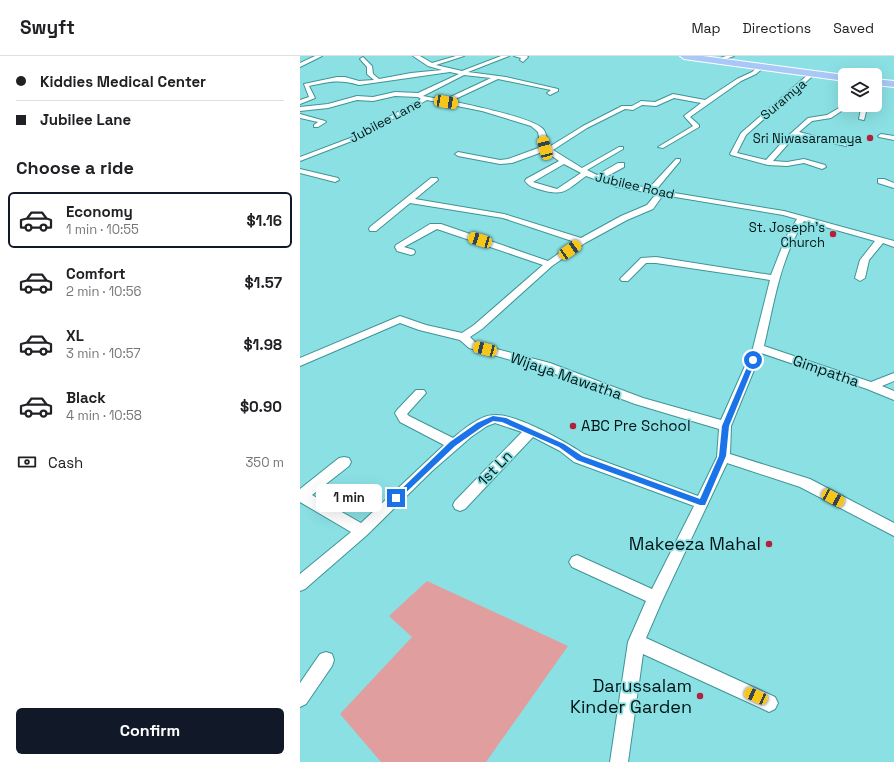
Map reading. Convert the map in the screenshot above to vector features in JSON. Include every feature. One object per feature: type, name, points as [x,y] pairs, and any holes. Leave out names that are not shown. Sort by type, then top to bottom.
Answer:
[{"type":"highway","points":[[684,56],[838,77]]},
{"type":"highway","points":[[882,83],[894,84]]},
{"type":"street","points":[[300,66],[319,56]]},
{"type":"street","points":[[416,56],[430,65],[448,71],[498,77],[556,90],[550,93]]},
{"type":"street","points":[[430,65],[461,56]]},
{"type":"street","points":[[423,97],[427,90],[459,76],[475,67],[506,56]]},
{"type":"street","points":[[517,56],[525,57],[523,60]]},
{"type":"street","points":[[718,60],[731,56]]},
{"type":"street","points":[[363,59],[370,67],[370,74],[378,81]]},
{"type":"street","points":[[661,147],[697,126],[687,116],[739,80],[754,73],[761,66]]},
{"type":"street","points":[[300,102],[312,98],[306,86],[308,84],[344,79],[358,83],[448,71]]},
{"type":"street","name":"Suramya","points":[[768,162],[735,155],[733,152],[743,134],[776,104],[813,74]]},
{"type":"street","points":[[446,102],[498,77]]},
{"type":"street","points":[[300,109],[311,109],[335,105],[357,98],[373,99],[395,94],[423,97],[482,109],[534,125],[541,131],[547,149]]},
{"type":"street","points":[[458,154],[500,162],[509,161],[547,149],[584,127],[624,107],[633,108],[641,103],[656,104],[673,96],[706,102]]},
{"type":"street","name":"Jubilee Lane","points":[[300,159],[355,138],[423,97]]},
{"type":"street","points":[[768,162],[810,119],[829,117],[838,111]]},
{"type":"street","points":[[862,119],[863,112]]},
{"type":"street","points":[[300,116],[322,122],[316,126]]},
{"type":"street","points":[[795,133],[844,145]]},
{"type":"street","points":[[881,136],[894,138]]},
{"type":"street","points":[[564,161],[529,181],[531,184],[554,191],[559,191],[584,172],[621,148]]},
{"type":"street","name":"Jubilee Road","points":[[547,149],[564,161],[584,172],[620,185],[784,213],[894,244]]},
{"type":"street","points":[[651,191],[678,160]]},
{"type":"street","points":[[768,162],[787,164],[801,161],[822,166]]},
{"type":"street","points":[[598,178],[621,164]]},
{"type":"street","points":[[300,171],[335,180]]},
{"type":"street","points":[[373,229],[434,180]]},
{"type":"street","points":[[881,181],[894,186]]},
{"type":"street","points":[[464,337],[478,327],[549,264],[582,241],[624,218],[650,207],[662,192]]},
{"type":"street","points":[[408,200],[504,216],[582,241]]},
{"type":"street","points":[[619,762],[636,642],[655,598],[702,503],[723,456],[725,426],[758,348],[775,278],[783,253],[802,218]]},
{"type":"street","points":[[411,252],[400,249],[399,247],[433,226],[438,226],[549,264]]},
{"type":"street","points":[[860,278],[865,260],[880,241]]},
{"type":"street","points":[[625,279],[644,260],[656,260],[775,278]]},
{"type":"street","name":"Wijaya Mawatha","points":[[300,362],[400,319],[423,328],[464,337],[474,346],[546,366],[639,401],[725,426]]},
{"type":"street","name":"Gimpatha","points":[[758,348],[871,386],[894,396]]},
{"type":"street","points":[[871,386],[894,377]]},
{"type":"street","points":[[420,393],[401,413],[404,419],[453,444]]},
{"type":"street","points":[[300,584],[362,531],[453,444],[480,425],[493,418],[504,420],[562,446],[579,458],[702,503]]},
{"type":"street","name":"1st Ln","points":[[460,504],[530,432]]},
{"type":"street","points":[[723,456],[805,483],[894,530]]},
{"type":"street","points":[[344,462],[301,496],[362,531]]},
{"type":"street","points":[[577,562],[655,598]]},
{"type":"street","points":[[636,642],[769,702]]},
{"type":"street","points":[[300,698],[326,660]]},
{"type":"shaded area","points":[[427,581],[568,646],[486,762],[381,762],[340,714],[412,637],[389,616]]},
{"type":"place","name":"Sri Niwasaramaya","points":[[870,138]]},
{"type":"place","name":"St. Joseph's Church","points":[[833,234]]},
{"type":"place","name":"ABC Pre School","points":[[573,426]]},
{"type":"place","name":"Makeeza Mahal","points":[[769,544]]},
{"type":"place","name":"Darussalam Kinder Garden","points":[[700,696]]},
{"type":"route","points":[[396,498],[453,444],[480,425],[493,418],[504,420],[562,446],[579,458],[702,503],[723,456],[725,426],[753,360]]}]
